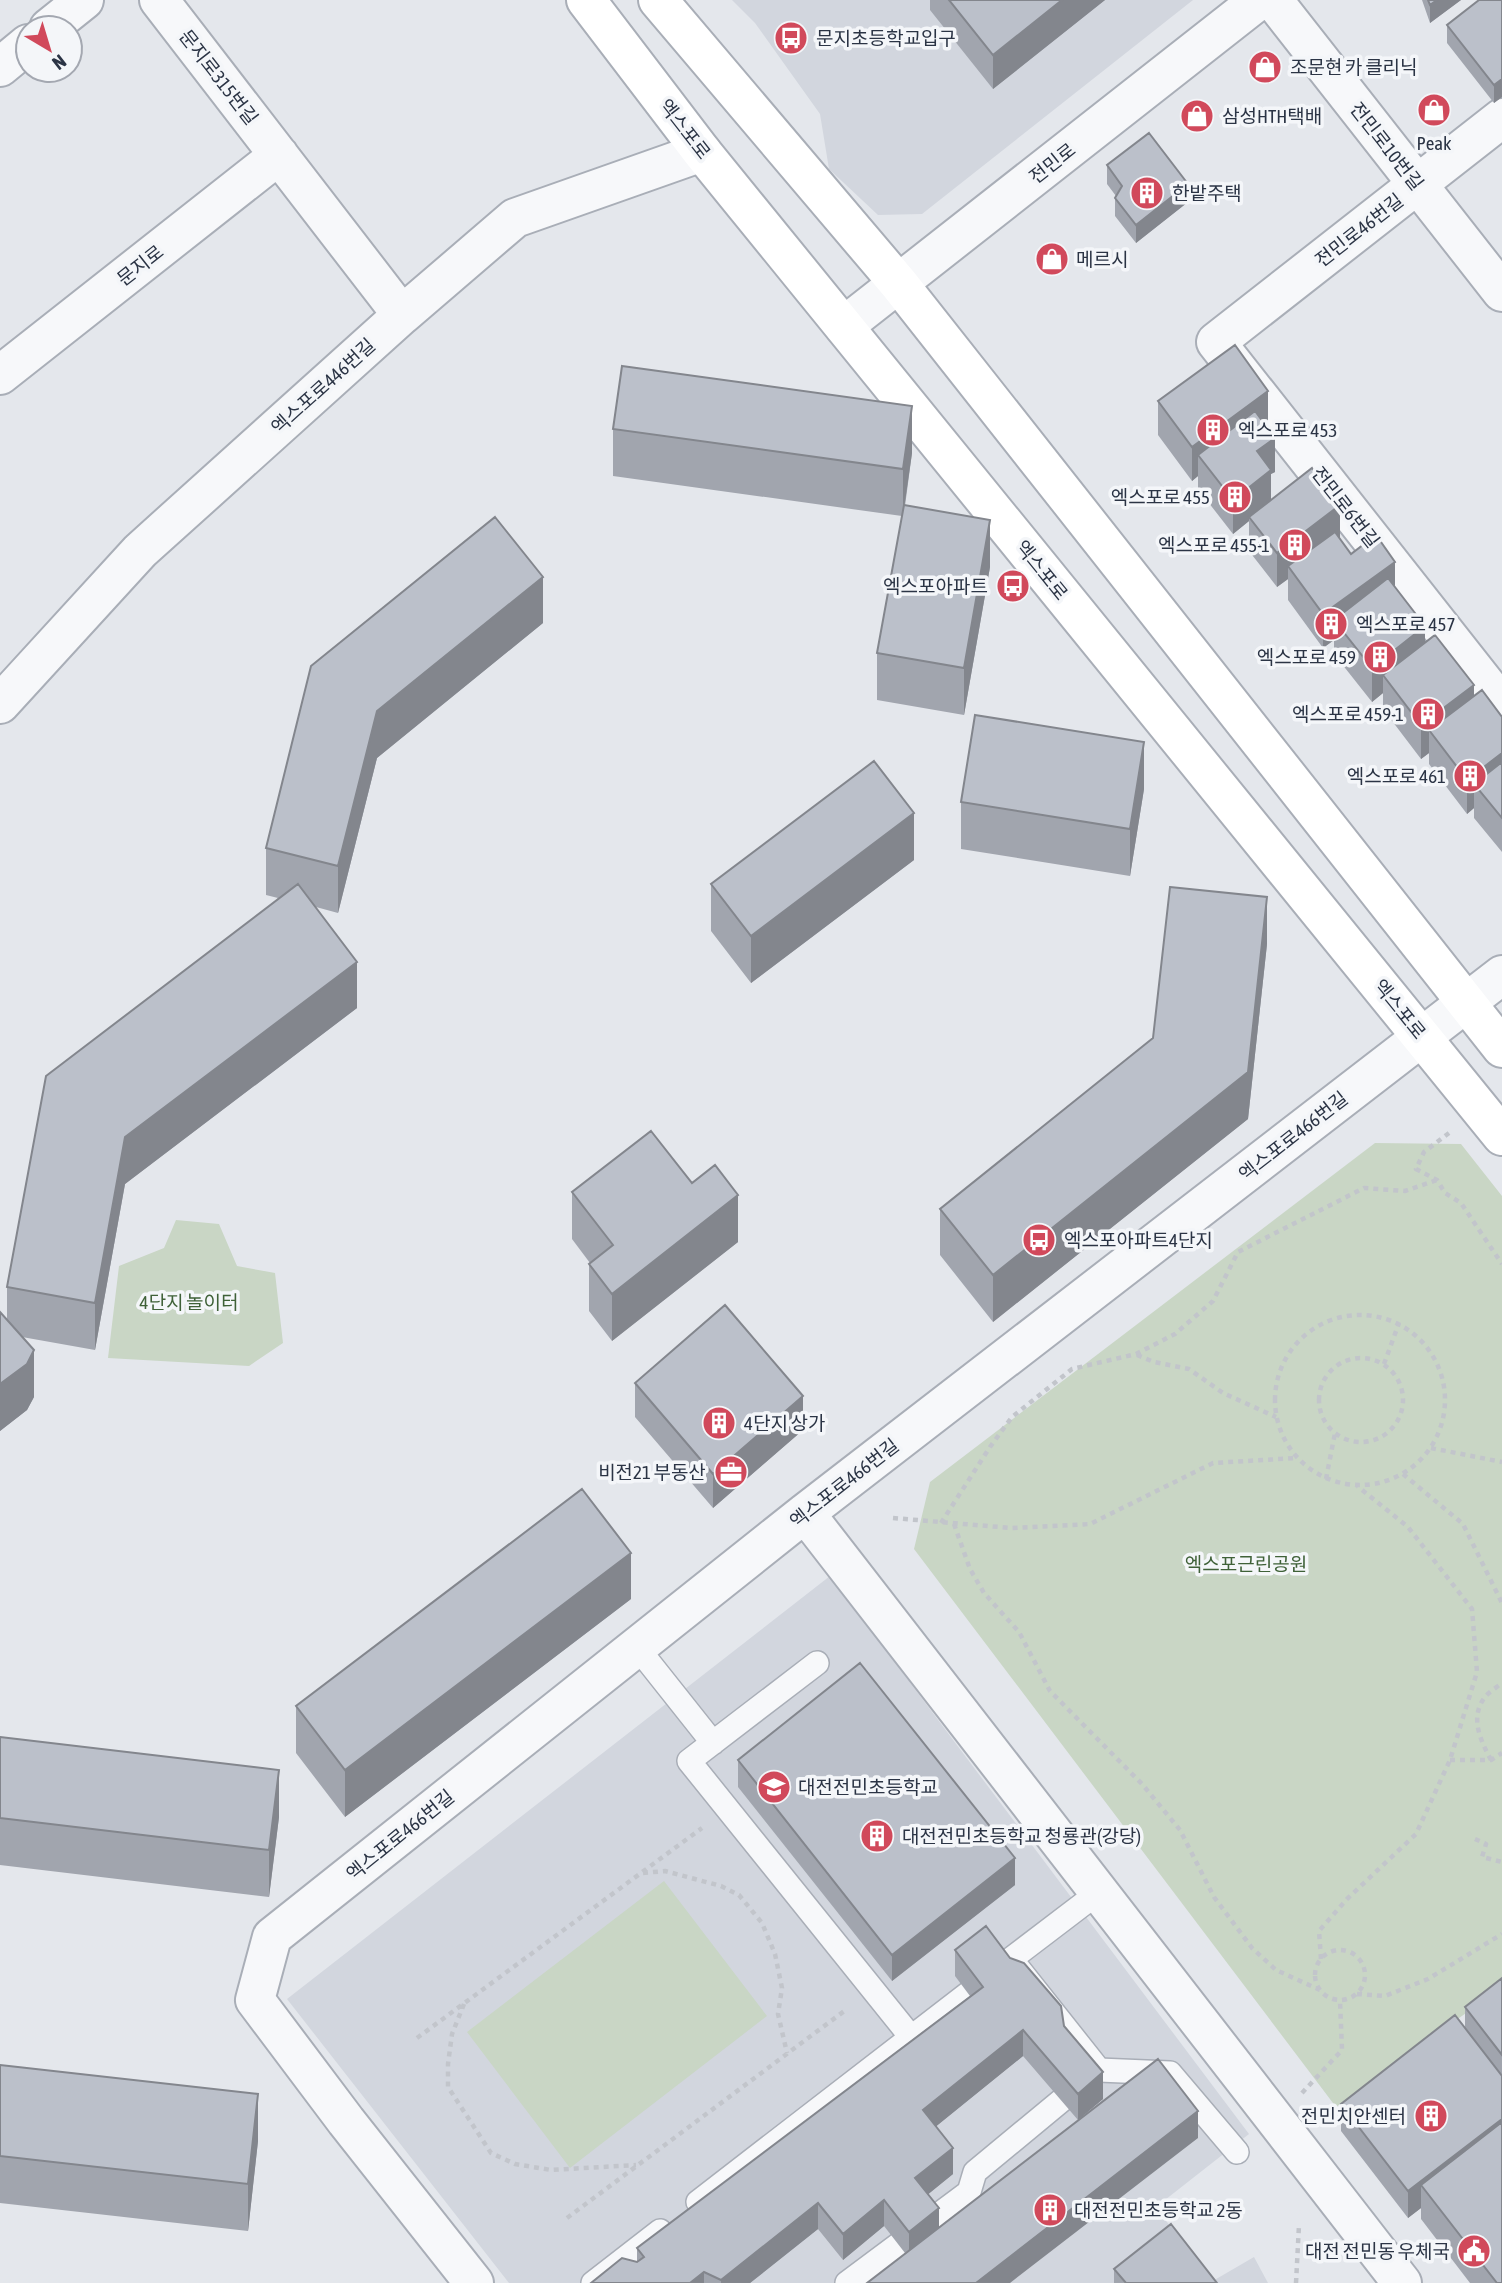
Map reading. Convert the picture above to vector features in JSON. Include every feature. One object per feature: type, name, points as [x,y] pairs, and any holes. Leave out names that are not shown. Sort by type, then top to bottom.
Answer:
[{"type":"main road","name":"엑스포로","points":[[586,0],[702,152],[1491,1122]]},
{"type":"main road","points":[[658,0],[899,284],[1502,1048]]},
{"type":"street","points":[[66,14],[84,0]]},
{"type":"street","name":"문지로315번길","points":[[159,0],[402,315]]},
{"type":"street","name":"전민로","points":[[844,326],[1259,0]]},
{"type":"street","name":"전민로10번길","points":[[1273,0],[1502,292]]},
{"type":"street","points":[[0,67],[14,56]]},
{"type":"street","name":"전민로46번길","points":[[1216,342],[1502,118]]},
{"type":"street","name":"엑스포로446번길","points":[[0,704],[140,551],[402,315],[515,218],[702,152]]},
{"type":"street","name":"문지로","points":[[0,375],[279,155]]},
{"type":"street","name":"전민로6번길","points":[[1216,342],[1502,705]]},
{"type":"street","name":"엑스포로466번길","points":[[474,2283],[361,2141],[255,2000],[272,1937],[805,1513],[1502,975]]},
{"type":"street","points":[[805,1513],[1402,2283]]},
{"type":"lane","points":[[636,1646],[713,1743]]},
{"type":"lane","points":[[817,1663],[689,1761],[911,2037]]},
{"type":"lane","points":[[593,2283],[1100,1892]]},
{"type":"lane","points":[[1012,1959],[1099,2070]]},
{"type":"lane","points":[[847,2283],[969,2192],[975,2172],[1099,2070],[1170,2073],[1237,2152]]},
{"type":"path","points":[[1491,1122],[1424,1152],[1416,1169],[1437,1181],[1445,1193],[1461,1203],[1502,1264]]},
{"type":"path","points":[[941,1523],[1012,1417],[1072,1369],[1136,1354],[1175,1334],[1213,1301],[1238,1252],[1364,1188],[1405,1191],[1437,1181]]},
{"type":"path","points":[[1346,1315],[1373,1315],[1399,1323],[1422,1340],[1438,1364],[1446,1392],[1443,1421],[1432,1448],[1403,1474],[1380,1483],[1356,1485],[1326,1479],[1310,1470],[1297,1458],[1284,1439],[1276,1417],[1275,1390],[1283,1364],[1298,1341],[1320,1325],[1346,1315]]},
{"type":"path","points":[[1384,1364],[1399,1323]]},
{"type":"path","points":[[1136,1354],[1154,1362],[1188,1370],[1223,1393],[1276,1417]]},
{"type":"path","points":[[1372,1359],[1384,1364],[1400,1383],[1403,1395],[1403,1408],[1398,1420],[1389,1431],[1377,1439],[1363,1442],[1348,1440],[1335,1433],[1325,1422],[1320,1409],[1324,1380],[1333,1369],[1345,1361],[1372,1359]]},
{"type":"path","points":[[1326,1479],[1335,1433]]},
{"type":"path","points":[[1432,1448],[1502,1462]]},
{"type":"path","points":[[893,1518],[1011,1528],[1090,1524],[1213,1463],[1297,1458]]},
{"type":"path","points":[[1403,1474],[1463,1524],[1502,1603]]},
{"type":"path","points":[[1321,1959],[1318,1931],[1347,1899],[1416,1835],[1450,1760],[1476,1672],[1472,1609],[1408,1527],[1356,1485]]},
{"type":"path","points":[[954,1524],[970,1569],[984,1593],[1019,1632],[1049,1692],[1142,1784],[1180,1830],[1214,1897],[1252,1948],[1276,1970],[1320,1990]]},
{"type":"path","points":[[1491,1760],[1478,1736],[1476,1721],[1484,1698],[1502,1683]]},
{"type":"path","points":[[1450,1760],[1491,1760],[1502,1753]]},
{"type":"path","points":[[417,2038],[703,1828]]},
{"type":"path","points":[[1475,1839],[1486,1843],[1482,1857],[1502,1863]]},
{"type":"path","points":[[641,1873],[664,1871],[721,1886],[739,1895],[762,1923],[775,1954],[782,1988],[778,2014],[787,2053]]},
{"type":"path","points":[[1357,1994],[1385,1996],[1417,1984],[1502,1934]]},
{"type":"path","points":[[1341,1950],[1355,1954],[1365,1973],[1362,1989],[1352,1998],[1340,2001],[1325,1996],[1315,1974],[1321,1959],[1326,1954],[1341,1950]]},
{"type":"path","points":[[567,2218],[873,1990]]},
{"type":"path","points":[[1301,2094],[1342,2050],[1340,2001]]},
{"type":"path","points":[[465,2003],[452,2034],[448,2087],[491,2153],[515,2164],[551,2170],[638,2165]]},
{"type":"path","points":[[1296,2283],[1299,2225]]},
{"type":"shaded area","points":[[732,0],[1193,0],[922,214],[878,215],[829,169],[820,114],[755,23]]},
{"type":"shaded area","name":"대전전민초등학교","points":[[830,1576],[1249,2134],[1156,2207],[1211,2282],[1254,2257],[1268,2283],[509,2283],[287,1999]]},
{"type":"green space","name":"엑스포근린공원","points":[[1375,1143],[1461,1144],[1502,1196],[1502,1987],[1336,2107],[914,1549],[930,1482]]},
{"type":"green space","name":"4단지 놀이터","points":[[176,1220],[219,1224],[237,1266],[275,1273],[283,1343],[249,1366],[108,1358],[119,1266],[164,1248]]},
{"type":"green space","points":[[664,1881],[767,2016],[570,2168],[467,2032]]},
{"type":"building","points":[[949,0],[1062,0],[993,55]]},
{"type":"building","points":[[1479,0],[1502,0],[1502,79],[1494,85],[1447,25]]},
{"type":"building","name":"한밭주택","points":[[1149,133],[1188,184],[1136,225],[1115,198],[1122,186],[1107,165]]},
{"type":"building","points":[[1235,345],[1268,391],[1192,447],[1158,401]]},
{"type":"building","points":[[622,366],[912,406],[903,469],[613,429]]},
{"type":"building","points":[[1255,411],[1275,438],[1257,451],[1271,470],[1233,500],[1198,455]]},
{"type":"building","points":[[1312,468],[1340,505],[1277,553],[1249,517]]},
{"type":"building","points":[[904,505],[990,520],[964,668],[877,653]]},
{"type":"building","points":[[495,517],[543,577],[377,711],[338,866],[266,848],[311,666]]},
{"type":"building","points":[[1335,532],[1351,554],[1376,535],[1395,562],[1323,614],[1288,566]]},
{"type":"building","points":[[1388,578],[1425,626],[1372,668],[1334,620]]},
{"type":"building","points":[[1435,635],[1474,685],[1421,725],[1383,675]]},
{"type":"building","points":[[1482,690],[1502,717],[1502,753],[1467,780],[1429,730]]},
{"type":"building","points":[[975,715],[1144,742],[1130,829],[961,802]]},
{"type":"building","points":[[874,761],[914,813],[751,936],[711,884]]},
{"type":"building","points":[[1502,762],[1502,818],[1474,784]]},
{"type":"building","points":[[298,884],[357,962],[125,1137],[95,1303],[7,1287],[46,1076]]},
{"type":"building","points":[[1170,887],[1267,897],[1248,1072],[993,1275],[940,1209],[1153,1038]]},
{"type":"building","points":[[651,1131],[692,1183],[715,1165],[738,1195],[612,1294],[589,1264],[613,1245],[572,1192]]},
{"type":"building","name":"4단지 상가","points":[[725,1305],[803,1396],[713,1474],[635,1383]]},
{"type":"building","points":[[0,1312],[34,1350],[27,1364],[0,1384]]},
{"type":"building","points":[[582,1489],[631,1553],[345,1770],[296,1706]]},
{"type":"building","name":"대전전민초등학교 청룡관(강당)","points":[[860,1663],[1015,1858],[892,1955],[738,1760]]},
{"type":"building","points":[[0,1737],[279,1770],[269,1850],[0,1818]]},
{"type":"building","points":[[986,1926],[1010,1958],[1024,1963],[1061,2006],[1064,2026],[1103,2072],[1078,2094],[1023,2030],[923,2110],[953,2148],[915,2178],[939,2208],[909,2232],[884,2200],[843,2234],[818,2203],[721,2280],[704,2272],[690,2283],[591,2283],[622,2258],[637,2262],[644,2257],[637,2248],[983,1987],[955,1950]]},
{"type":"building","points":[[1502,1978],[1502,2055],[1465,2007]]},
{"type":"building","name":"전민치안센터","points":[[1455,2015],[1502,2076],[1502,2119],[1408,2191],[1341,2104]]},
{"type":"building","name":"대전전민초등학교 2동","points":[[1158,2059],[1198,2111],[976,2283],[867,2283]]},
{"type":"building","points":[[0,2065],[258,2094],[248,2184],[0,2156]]},
{"type":"building","name":"대전 전민동 우체국","points":[[1502,2122],[1502,2283],[1497,2283],[1421,2185]]},
{"type":"building","points":[[1171,2224],[1217,2283],[1126,2283],[1114,2269]]},
{"type":"place","name":"문지초등학교입구","points":[[791,38]]},
{"type":"place","name":"조문현 카 클리닉","points":[[1265,67]]},
{"type":"place","name":"Peak","points":[[1434,110]]},
{"type":"place","name":"삼성HTH택배","points":[[1197,116]]},
{"type":"place","name":"한밭주택","points":[[1147,193]]},
{"type":"place","name":"메르시","points":[[1052,259]]},
{"type":"place","name":"엑스포로 453","points":[[1213,430]]},
{"type":"place","name":"엑스포로 455","points":[[1235,497]]},
{"type":"place","name":"엑스포로 455-1","points":[[1295,545]]},
{"type":"place","name":"엑스포아파트","points":[[1013,586]]},
{"type":"place","name":"엑스포로 457","points":[[1331,624]]},
{"type":"place","name":"엑스포로 459","points":[[1380,657]]},
{"type":"place","name":"엑스포로 459-1","points":[[1428,714]]},
{"type":"place","name":"엑스포로 461","points":[[1470,776]]},
{"type":"place","name":"엑스포아파트4단지","points":[[1039,1240]]},
{"type":"place","name":"4단지 상가","points":[[719,1423]]},
{"type":"place","name":"비전21 부동산","points":[[731,1472]]},
{"type":"place","name":"대전전민초등학교","points":[[774,1787]]},
{"type":"place","name":"대전전민초등학교 청룡관(강당)","points":[[877,1836]]},
{"type":"place","name":"전민치안센터","points":[[1431,2116]]},
{"type":"place","name":"대전전민초등학교 2동","points":[[1050,2210]]},
{"type":"place","name":"대전 전민동 우체국","points":[[1474,2251]]}]
